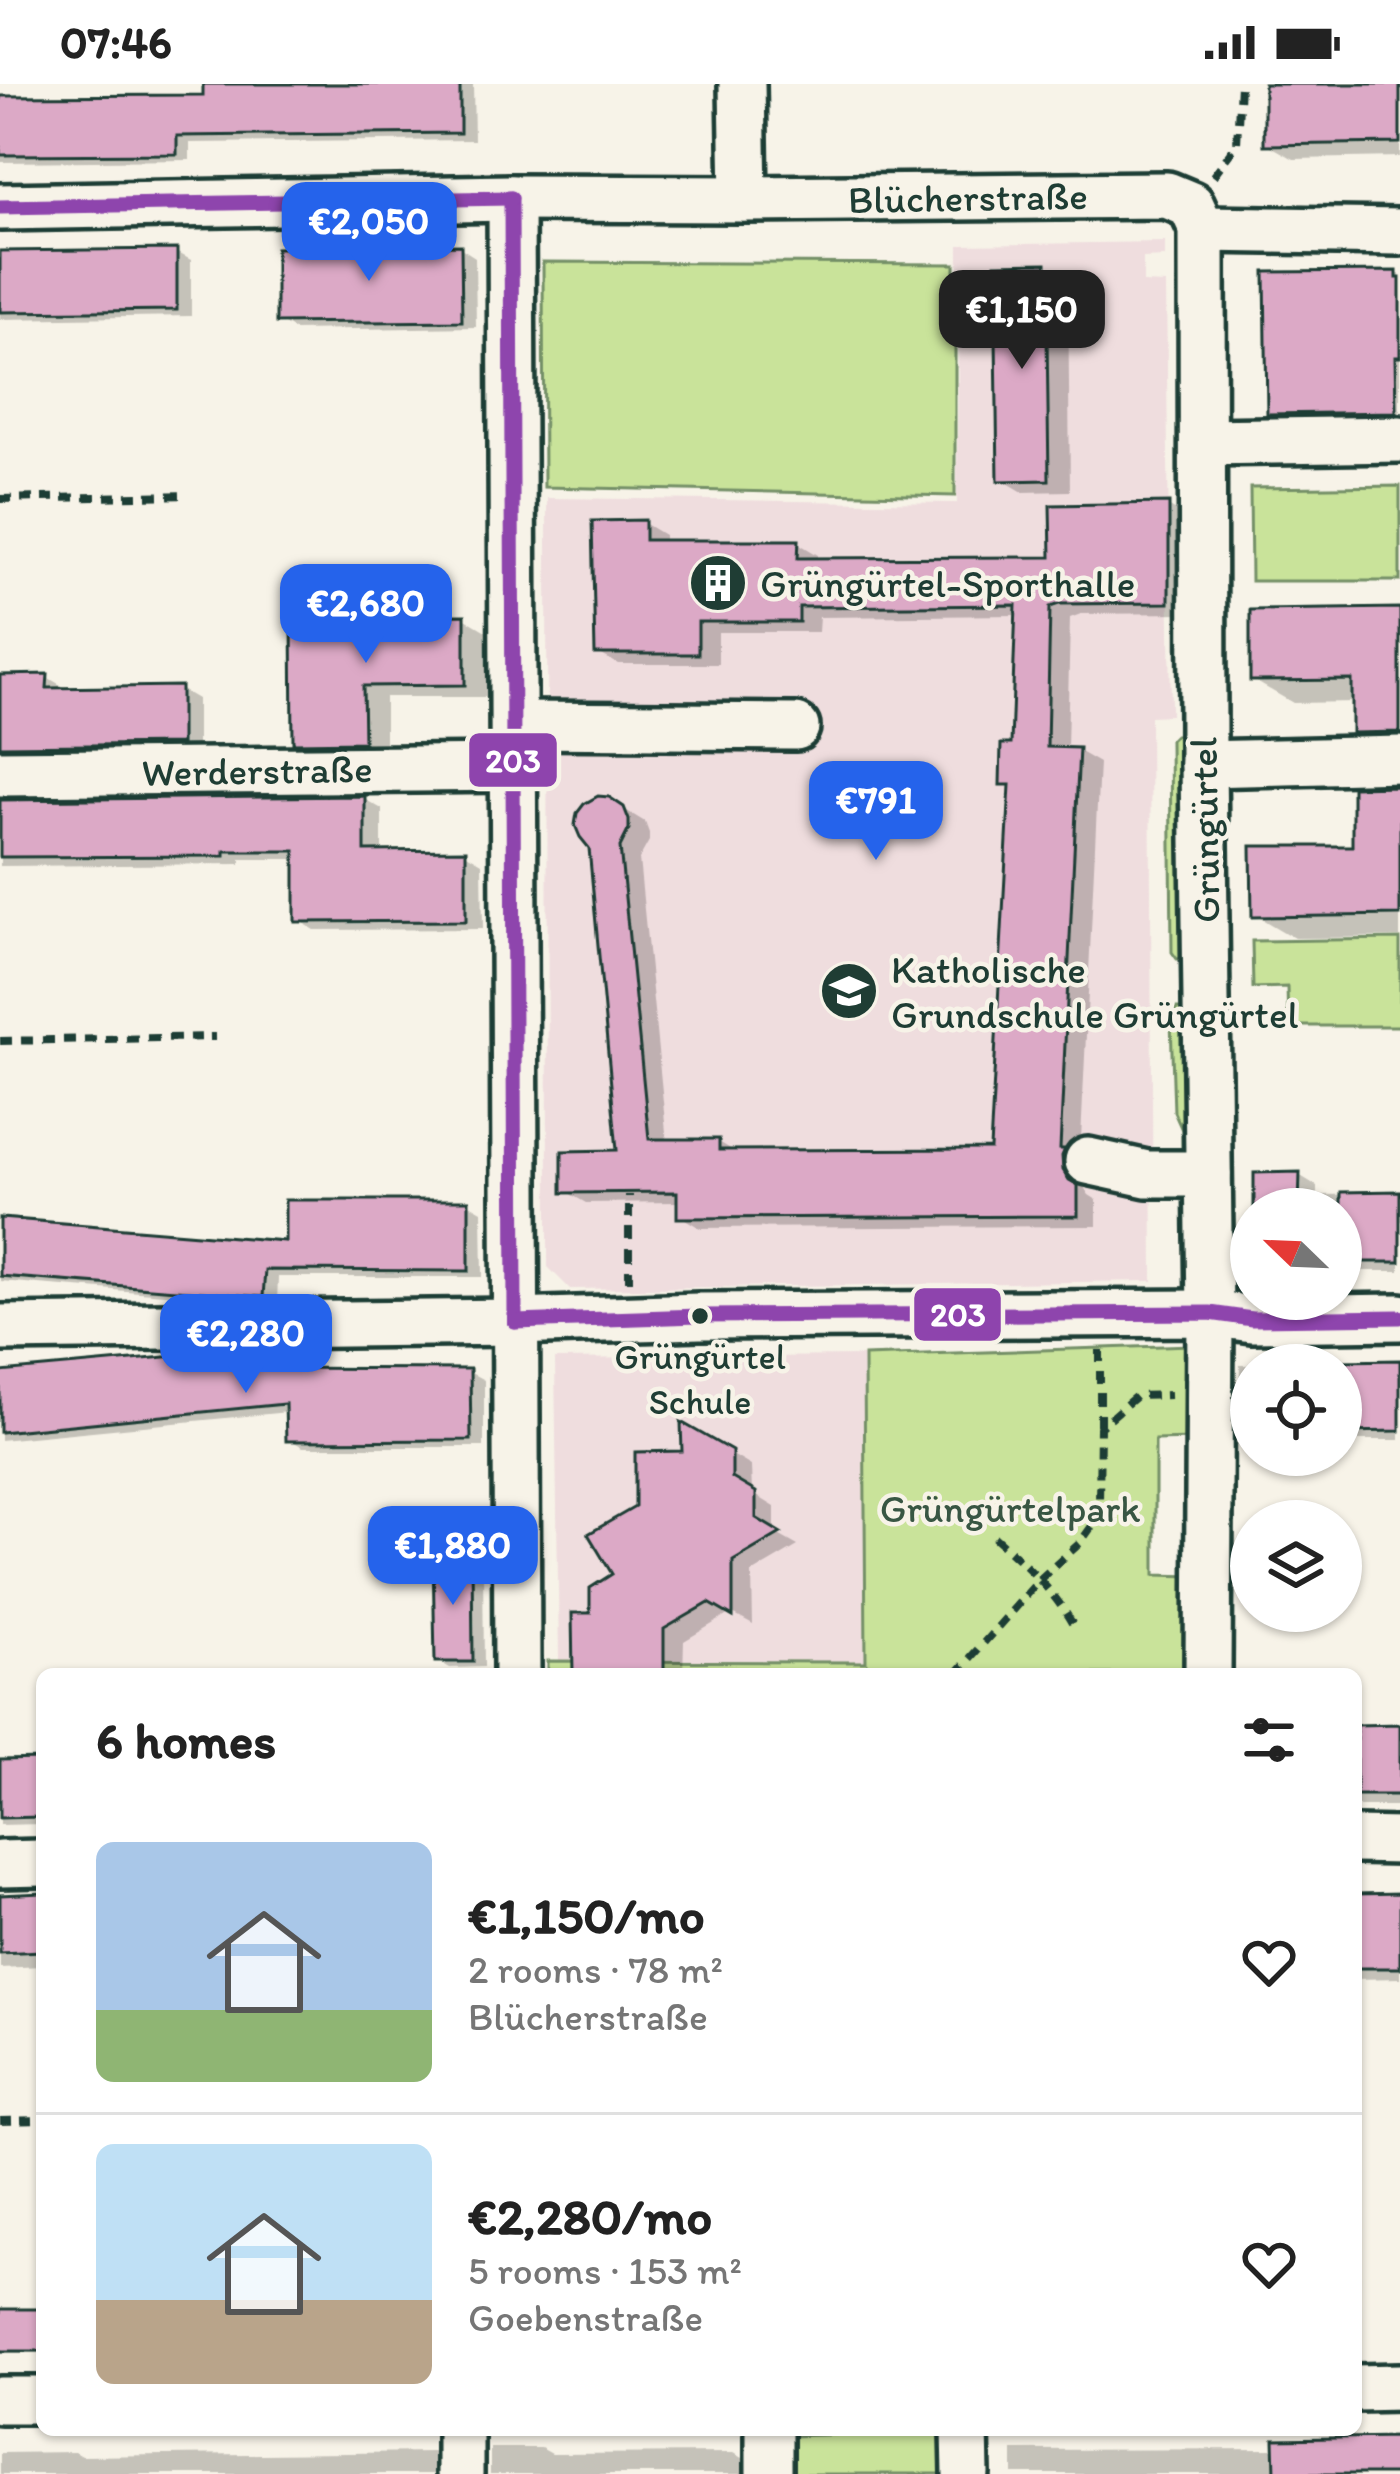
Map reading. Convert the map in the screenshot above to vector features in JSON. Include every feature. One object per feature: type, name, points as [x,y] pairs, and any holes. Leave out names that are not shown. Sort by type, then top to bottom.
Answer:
[{"type":"street","points":[[742,84],[744,199]]},
{"type":"street","name":"Blücherstraße","points":[[0,207],[512,198],[1167,195],[1197,217],[1400,232]]},
{"type":"street","points":[[512,198],[517,1668]]},
{"type":"street","name":"Grüngürtel","points":[[1197,217],[1210,1313],[1208,1668]]},
{"type":"street","points":[[1202,442],[1400,439]]},
{"type":"street","name":"Werderstraße","points":[[0,773],[514,747],[796,727]]},
{"type":"street","points":[[1203,764],[1400,759]]},
{"type":"street","points":[[1088,1161],[1147,1174],[1208,1174]]},
{"type":"street","points":[[0,1328],[1210,1313],[1252,1319],[1400,1316]]},
{"type":"street","points":[[1362,1840],[1400,1841]]},
{"type":"street","points":[[0,1864],[36,1863]]},
{"type":"street","points":[[1362,2388],[1400,2387]]},
{"type":"street","points":[[0,2400],[36,2399]]},
{"type":"street","points":[[460,2436],[460,2474]]},
{"type":"street","points":[[769,2436],[769,2474]]},
{"type":"street","points":[[965,2436],[967,2474]]},
{"type":"path","points":[[1197,217],[1237,144],[1240,84]]},
{"type":"path","points":[[0,499],[187,494]]},
{"type":"path","points":[[0,1041],[215,1037]]},
{"type":"path","points":[[628,1318],[629,1195]]},
{"type":"path","points":[[961,1668],[1092,1526],[1100,1504],[1100,1314]]},
{"type":"path","points":[[1100,1427],[1136,1396],[1180,1394]]},
{"type":"path","points":[[994,1537],[1040,1580],[1073,1625]]},
{"type":"path","points":[[0,2121],[36,2120]]},
{"type":"shaded area","name":"Katholische Grundschule Grüngürtel","points":[[1165,242],[1165,257],[1143,258],[1143,283],[1166,284],[1171,715],[1150,716],[1153,1281],[570,1289],[548,1267],[547,498],[957,503],[959,245]]},
{"type":"shaded area","points":[[864,1356],[866,1662],[559,1661],[555,1359]]},
{"type":"green space","points":[[543,262],[955,264],[955,496],[544,487]]},
{"type":"green space","points":[[1400,486],[1400,581],[1251,581],[1250,488]]},
{"type":"green space","points":[[1186,735],[1189,958],[1177,959],[1172,952],[1170,740]]},
{"type":"green space","points":[[1400,939],[1400,1026],[1288,1026],[1287,987],[1253,988],[1252,941]]},
{"type":"green space","points":[[1177,1008],[1190,1008],[1190,1150],[1182,1150],[1182,1130],[1174,1112],[1171,1021]]},
{"type":"green space","name":"Grüngürtelpark","points":[[1192,1345],[1194,1439],[1155,1440],[1155,1575],[1194,1576],[1193,1668],[548,1668],[548,1661],[866,1662],[864,1356]]},
{"type":"green space","points":[[789,2436],[950,2436],[951,2474],[790,2474]]},
{"type":"building","points":[[203,84],[460,84],[460,133],[177,136],[177,154],[0,155],[0,96],[203,95]]},
{"type":"building","points":[[1264,84],[1400,84],[1400,143],[1264,145]]},
{"type":"building","points":[[461,245],[462,321],[276,323],[276,248]]},
{"type":"building","points":[[177,249],[177,310],[0,312],[0,251]]},
{"type":"building","points":[[1046,263],[1049,480],[998,481],[995,264]]},
{"type":"building","points":[[1397,271],[1400,357],[1395,357],[1396,412],[1267,414],[1265,272]]},
{"type":"building","points":[[1169,503],[1169,603],[1050,607],[1047,747],[1079,748],[1060,1149],[1065,1149],[1063,1170],[1078,1185],[1078,1216],[677,1218],[677,1192],[562,1193],[562,1151],[617,1150],[589,848],[575,825],[584,804],[598,796],[609,797],[624,807],[629,820],[620,847],[649,1139],[719,1139],[719,1150],[990,1149],[1010,785],[1000,785],[1001,744],[1011,744],[1016,605],[799,607],[799,622],[698,622],[698,654],[595,654],[592,521],[645,520],[645,540],[799,540],[798,558],[1051,557],[1050,505]]},
{"type":"building","points":[[1400,608],[1400,732],[1352,733],[1352,680],[1250,681],[1250,610]]},
{"type":"building","points":[[465,615],[465,685],[363,686],[364,742],[293,743],[292,616]]},
{"type":"building","points":[[48,674],[47,688],[181,686],[181,744],[0,746],[0,675]]},
{"type":"building","points":[[1400,786],[1400,915],[1252,917],[1251,846],[1352,846],[1352,787]]},
{"type":"building","points":[[365,796],[365,851],[466,850],[466,921],[295,922],[295,851],[0,857],[0,800]]},
{"type":"building","points":[[1300,1172],[1300,1188],[1254,1188],[1254,1173]]},
{"type":"building","points":[[1400,1191],[1400,1262],[1362,1262],[1362,1192]]},
{"type":"building","points":[[285,1200],[469,1200],[469,1271],[265,1270],[263,1297],[0,1276],[0,1218],[285,1241]]},
{"type":"building","points":[[262,1352],[263,1368],[470,1369],[471,1440],[286,1441],[285,1404],[0,1432],[0,1372]]},
{"type":"building","points":[[1400,1360],[1400,1431],[1362,1432],[1362,1361]]},
{"type":"building","points":[[681,1422],[732,1451],[732,1478],[756,1492],[756,1518],[781,1533],[733,1561],[733,1617],[709,1603],[664,1629],[664,1668],[573,1668],[572,1613],[590,1613],[590,1588],[612,1574],[588,1534],[635,1507],[635,1452],[682,1451]]},
{"type":"building","points":[[433,1555],[472,1555],[473,1662],[435,1662]]},
{"type":"building","points":[[1400,1724],[1400,1795],[1362,1795],[1362,1725]]},
{"type":"building","points":[[36,1759],[36,1817],[0,1818],[0,1760]]},
{"type":"building","points":[[36,1893],[36,1951],[0,1953],[0,1895]]},
{"type":"building","points":[[1400,1893],[1400,1968],[1362,1968],[1362,1894]]},
{"type":"building","points":[[0,2309],[36,2309],[36,2351],[0,2351]]},
{"type":"building","points":[[1400,2437],[1400,2474],[1275,2474],[1274,2439]]},
{"type":"transit line","name":"203","points":[[511,198],[515,1322]]},
{"type":"transit line","name":"203","points":[[0,207],[511,198]]},
{"type":"transit line","name":"203","points":[[515,1322],[699,1316],[1210,1313],[1252,1319],[1400,1317]]},
{"type":"place","name":"Grüngürtel-Sporthalle","points":[[718,583]]},
{"type":"place","name":"Katholische Grundschule Grüngürtel","points":[[849,991]]},
{"type":"place","name":"Grüngürtel Schule","points":[[700,1316]]}]
